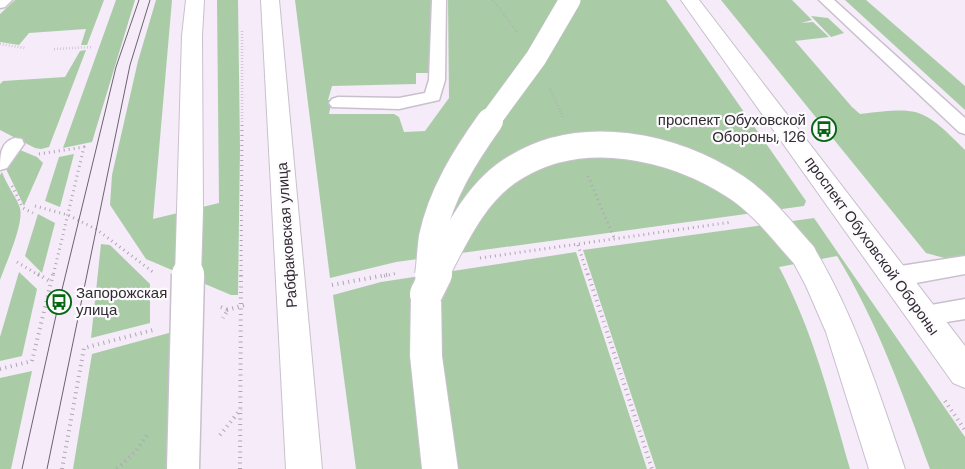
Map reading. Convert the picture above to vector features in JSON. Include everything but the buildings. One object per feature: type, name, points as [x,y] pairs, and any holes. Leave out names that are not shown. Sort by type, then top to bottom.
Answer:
[{"type":"main road","points":[[183,469],[190,210],[192,36],[195,0]]},
{"type":"main road","name":"Рабфаковская улица","points":[[270,0],[304,469]]},
{"type":"main road","points":[[440,469],[416,283],[448,189],[471,149],[540,49],[570,0]]},
{"type":"main road","name":"проспект Обуховской Обороны","points":[[690,0],[965,372]]},
{"type":"main road","points":[[416,283],[463,220],[494,185],[515,167],[544,154],[579,146],[620,146],[651,149],[680,158],[736,186],[767,213],[803,254],[822,284],[835,314],[887,469]]},
{"type":"lane","points":[[0,4],[5,0]]},
{"type":"lane","points":[[338,104],[421,101],[434,96],[437,80],[439,0]]},
{"type":"lane","points":[[826,0],[965,128]]},
{"type":"lane","points":[[4,171],[15,144]]},
{"type":"lane","points":[[894,277],[965,266]]},
{"type":"lane","points":[[922,315],[965,308]]},
{"type":"path","points":[[240,469],[242,27]]},
{"type":"path","points":[[0,44],[25,48]]},
{"type":"path","points":[[54,49],[93,47]]},
{"type":"path","points":[[0,369],[32,361],[84,147],[40,155],[15,144]]},
{"type":"path","points":[[4,171],[23,208],[33,213]]},
{"type":"path","points":[[35,206],[68,215],[96,229],[158,274]]},
{"type":"path","points":[[472,259],[738,222]]},
{"type":"path","points":[[578,245],[652,469]]},
{"type":"path","points":[[16,262],[51,282]]},
{"type":"path","points":[[332,285],[416,283]]},
{"type":"path","points":[[219,306],[228,310]]},
{"type":"path","points":[[62,469],[84,348]]},
{"type":"green space","points":[[15,0],[104,0],[87,45],[81,45],[86,29],[29,33],[19,45],[0,42],[0,14]]},
{"type":"green space","points":[[116,0],[135,0],[92,142],[63,148]]},
{"type":"green space","points":[[156,0],[172,0],[153,219],[219,203],[217,0],[238,0],[240,148],[238,295],[231,295],[146,259],[110,205],[112,175],[138,61]]},
{"type":"green space","points":[[295,0],[432,0],[430,73],[416,73],[416,84],[332,86],[328,100],[332,100],[329,114],[394,114],[399,117],[404,132],[425,131],[449,98],[448,0],[666,0],[806,201],[804,206],[396,262],[330,278]]},
{"type":"green space","points":[[721,0],[792,0],[812,20],[801,23],[813,22],[829,37],[795,41],[860,114],[896,111],[919,113],[939,125],[965,150],[965,256],[948,259],[926,253],[831,136],[835,135],[822,119],[818,120]]},
{"type":"green space","points":[[845,0],[866,0],[965,86],[965,110]]},
{"type":"green space","points":[[811,16],[828,18],[844,33],[831,37]]},
{"type":"green space","points":[[86,50],[49,147],[35,148],[0,130],[0,84],[3,81],[65,77],[80,51]]},
{"type":"green space","points":[[20,150],[37,157],[43,163],[24,206],[6,169]]},
{"type":"green space","points":[[74,154],[60,207],[45,201],[59,157]]},
{"type":"green space","points":[[2,172],[19,204],[21,215],[17,233],[0,280],[0,175]]},
{"type":"green space","points":[[38,214],[55,223],[42,273],[25,256]]},
{"type":"green space","points":[[814,218],[965,437],[965,469],[930,469],[900,387],[877,333],[852,281],[837,256],[779,267],[802,316],[811,341],[828,391],[850,469],[656,469],[583,250]]},
{"type":"green space","points":[[101,244],[110,245],[150,284],[150,323],[91,338]]},
{"type":"green space","points":[[576,252],[647,469],[356,469],[333,295],[381,282]]},
{"type":"green space","points":[[19,272],[37,289],[22,356],[0,361],[0,337]]},
{"type":"green space","points":[[198,325],[198,469],[73,469],[92,354]]},
{"type":"green space","points":[[32,371],[11,469],[0,469],[0,378]]},
{"type":"tram line","points":[[22,469],[59,302],[116,67],[139,0]]},
{"type":"tram line","points":[[47,469],[130,65],[150,0]]},
{"type":"place","name":"проспект Обуховской Обороны, 126","points":[[824,129]]},
{"type":"place","name":"Запорожская улица","points":[[59,302]]}]
